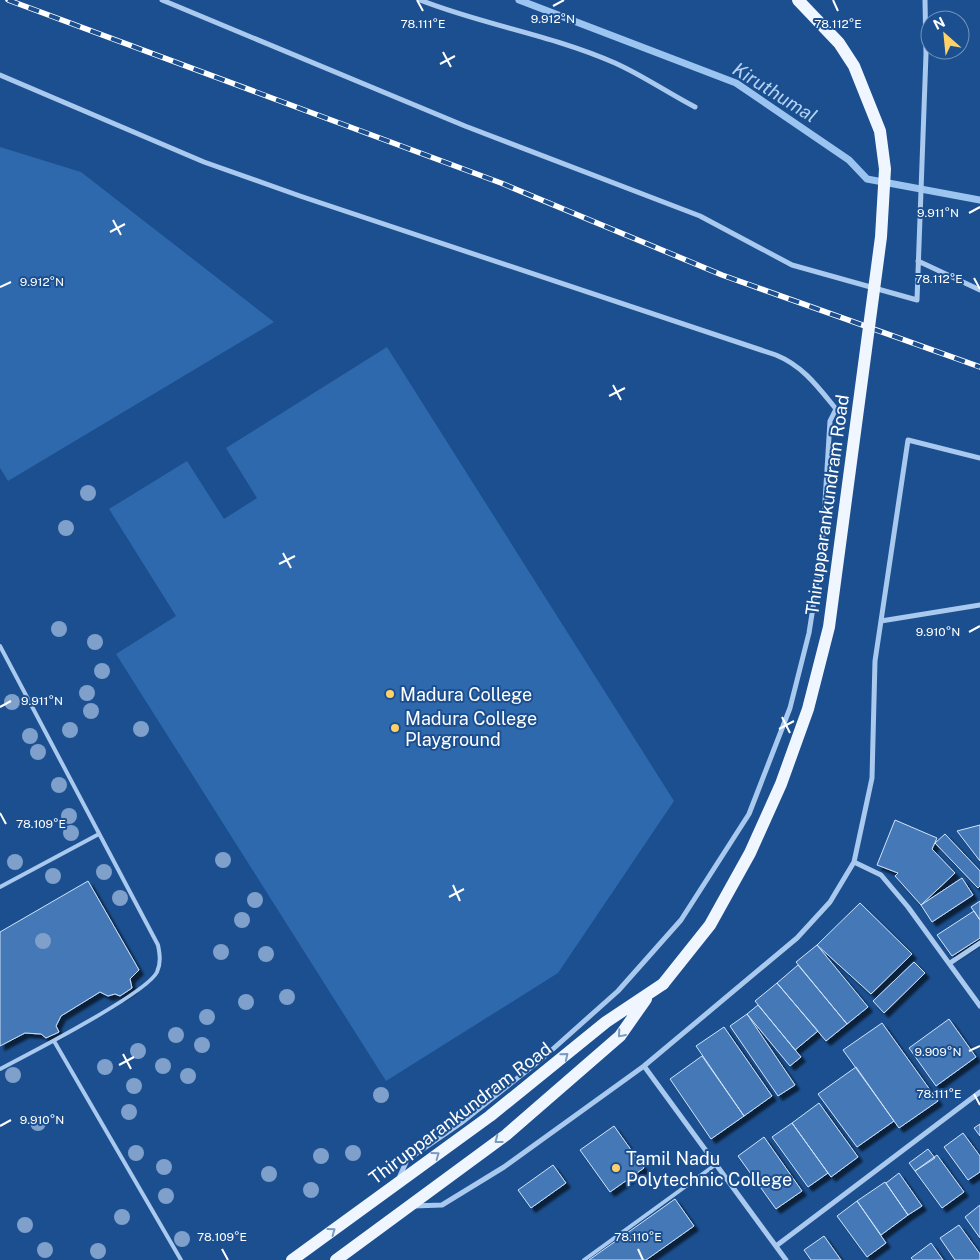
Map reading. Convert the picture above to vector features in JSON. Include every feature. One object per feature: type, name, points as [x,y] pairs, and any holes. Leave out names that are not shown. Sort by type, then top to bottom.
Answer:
[{"type":"main road","name":"Thirupparankundram Road","points":[[292,1260],[490,1116],[606,1022],[663,984],[710,925],[750,853],[778,792],[808,710],[830,617],[881,237],[885,169],[880,131],[854,66],[839,43],[798,0]]},
{"type":"main road","name":"Thirupparankundram Road","points":[[336,1260],[506,1135],[620,1036],[649,995]]},
{"type":"street","points":[[162,0],[465,126],[700,216],[792,265],[917,300],[926,54],[925,0]]},
{"type":"street","points":[[420,0],[454,13],[546,38],[615,63],[695,107]]},
{"type":"street","points":[[0,75],[204,162],[792,361],[809,376],[836,409],[830,421],[822,550],[809,633],[790,708],[749,814],[681,920],[618,991],[544,1057],[461,1123],[407,1160],[397,1184]]},
{"type":"street","points":[[918,262],[980,290]]},
{"type":"street","points":[[410,1206],[442,1205],[504,1167],[644,1066],[797,938],[830,902],[854,862],[872,778],[875,661],[908,440],[980,458]]},
{"type":"street","points":[[881,621],[980,606]]},
{"type":"street","points":[[854,862],[881,875],[980,1006]]},
{"type":"street","points":[[950,964],[980,943]]},
{"type":"street","points":[[644,1066],[786,1260]]},
{"type":"street","points":[[776,1246],[980,1092]]},
{"type":"lane","points":[[0,646],[158,946],[161,959],[157,973],[144,986],[54,1041],[0,1069]]},
{"type":"lane","points":[[0,887],[99,834]]},
{"type":"lane","points":[[54,1041],[182,1260]]},
{"type":"lane","points":[[584,1260],[715,1165]]},
{"type":"shaded area","points":[[0,147],[81,172],[274,322],[8,481],[0,468]]},
{"type":"shaded area","name":"Madura College Playground","points":[[387,347],[674,801],[558,973],[386,1081],[116,654],[176,616],[109,509],[187,461],[224,519],[257,498],[226,448]]},
{"type":"building","points":[[895,820],[937,838],[932,849],[955,873],[921,905],[895,876],[898,873],[877,865]]},
{"type":"building","points":[[980,825],[980,861],[957,831]]},
{"type":"building","points":[[945,834],[980,871],[980,886],[978,888],[935,843]]},
{"type":"building","points":[[962,878],[973,895],[932,922],[921,905]]},
{"type":"building","points":[[88,881],[139,970],[130,979],[132,988],[120,996],[115,994],[108,996],[100,992],[61,1016],[56,1026],[59,1032],[46,1038],[41,1034],[25,1033],[0,1046],[0,932]]},
{"type":"building","points":[[980,901],[980,920],[971,907]]},
{"type":"building","points":[[860,903],[912,954],[871,994],[817,945]]},
{"type":"building","points":[[974,911],[980,920],[980,938],[952,956],[937,935]]},
{"type":"building","points":[[817,945],[868,1007],[847,1024],[796,962]]},
{"type":"building","points":[[914,962],[925,973],[884,1013],[873,1001]]},
{"type":"building","points":[[798,965],[847,1024],[826,1041],[777,983]]},
{"type":"building","points":[[777,983],[818,1031],[795,1050],[755,1001]]},
{"type":"building","points":[[758,1005],[801,1057],[790,1066],[747,1014]]},
{"type":"building","points":[[747,1014],[795,1085],[778,1096],[730,1026]]},
{"type":"building","points":[[949,1019],[976,1057],[936,1086],[909,1048]]},
{"type":"building","points":[[882,1023],[938,1101],[899,1128],[843,1050]]},
{"type":"building","points":[[724,1027],[772,1096],[744,1116],[696,1046]]},
{"type":"building","points":[[702,1056],[744,1116],[711,1139],[670,1079]]},
{"type":"building","points":[[856,1067],[894,1121],[857,1147],[818,1094]]},
{"type":"building","points":[[819,1103],[858,1157],[831,1177],[792,1123]]},
{"type":"building","points":[[792,1123],[828,1173],[808,1187],[772,1137]]},
{"type":"building","points":[[980,1124],[980,1136],[974,1128]]},
{"type":"building","points":[[614,1126],[644,1168],[610,1192],[580,1150]]},
{"type":"building","points":[[963,1133],[980,1156],[980,1172],[968,1180],[944,1147]]},
{"type":"building","points":[[764,1137],[802,1191],[776,1209],[738,1156]]},
{"type":"building","points":[[928,1149],[935,1158],[915,1171],[909,1163]]},
{"type":"building","points":[[937,1155],[964,1192],[942,1208],[915,1171]]},
{"type":"building","points":[[553,1165],[566,1183],[531,1208],[518,1190]]},
{"type":"building","points":[[899,1173],[922,1206],[908,1215],[886,1183]]},
{"type":"building","points":[[885,1182],[908,1215],[881,1235],[857,1201]]},
{"type":"building","points":[[675,1199],[694,1226],[646,1260],[589,1260]]},
{"type":"building","points":[[857,1201],[886,1243],[867,1257],[837,1216]]},
{"type":"building","points":[[980,1205],[980,1238],[965,1217]]},
{"type":"building","points":[[959,1225],[980,1254],[980,1260],[955,1260],[940,1238]]},
{"type":"building","points":[[824,1236],[841,1260],[811,1260],[804,1250]]},
{"type":"building","points":[[931,1243],[943,1260],[913,1260],[911,1258]]},
{"type":"waterway","name":"Kiruthumal","points":[[519,0],[736,83],[849,160],[867,179],[980,200]]},
{"type":"railway","points":[[8,0],[501,183],[722,275],[980,367]]},
{"type":"place","name":"Madura College","points":[[390,694]]},
{"type":"place","name":"Madura College Playground","points":[[395,728]]},
{"type":"place","name":"Tamil Nadu Polytechnic College","points":[[616,1168]]}]
